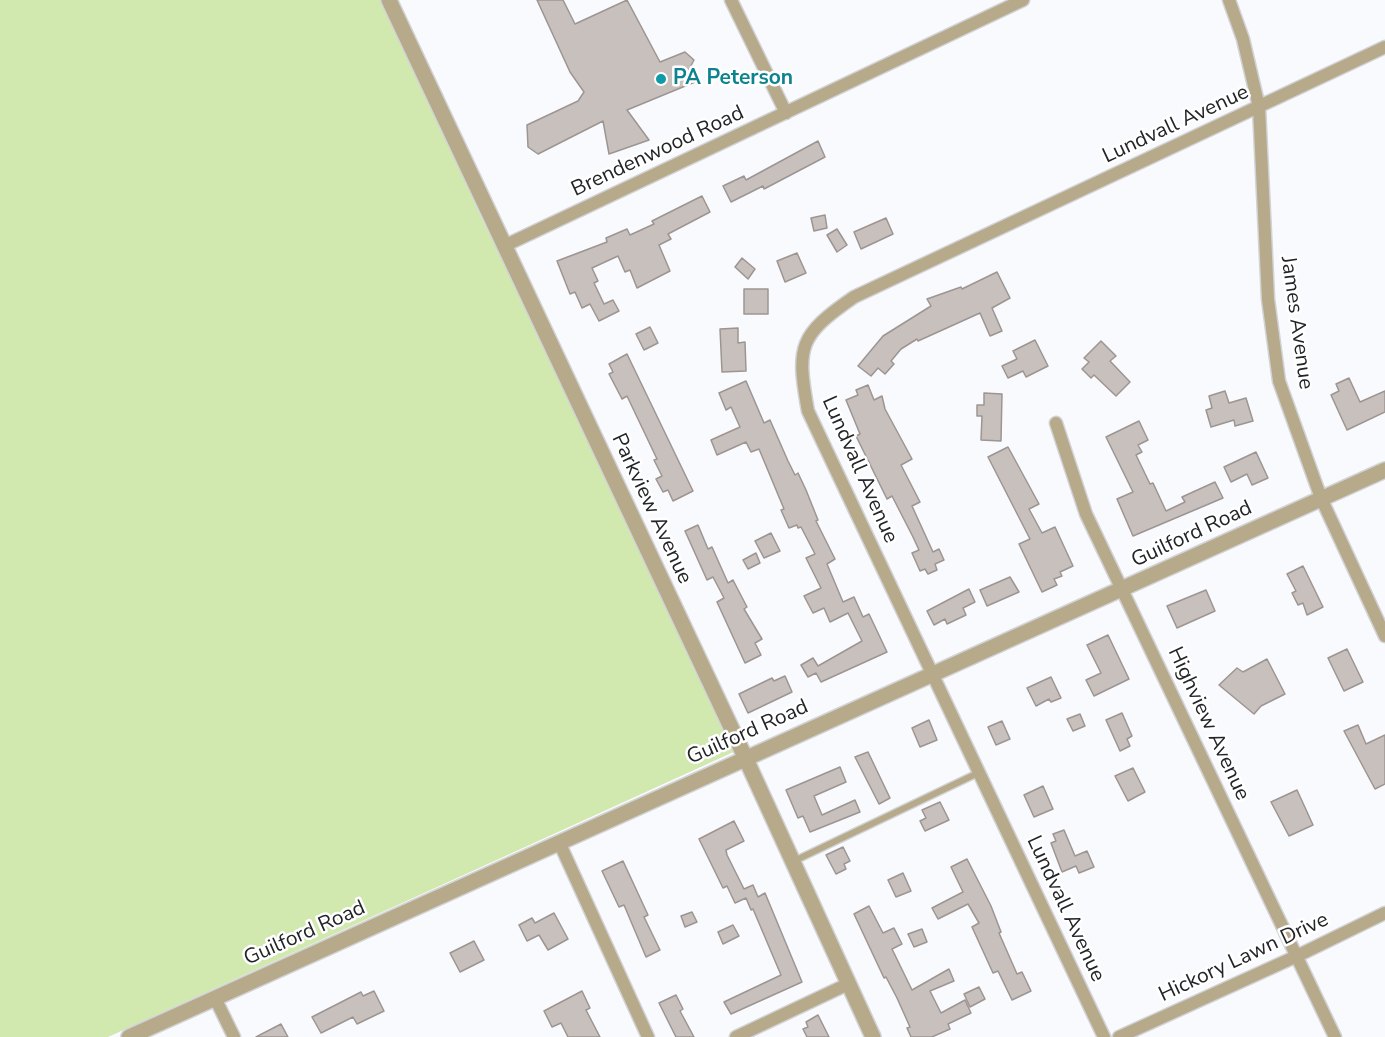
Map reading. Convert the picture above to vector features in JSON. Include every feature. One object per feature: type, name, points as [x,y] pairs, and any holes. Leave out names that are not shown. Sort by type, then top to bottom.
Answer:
[{"type":"street","name":"Parkview Avenue","points":[[389,0],[745,757],[873,1037]]},
{"type":"street","points":[[731,0],[786,112]]},
{"type":"street","name":"Brendenwood Road","points":[[504,246],[1023,0]]},
{"type":"street","name":"James Avenue","points":[[1229,0],[1243,39],[1259,107],[1268,299],[1279,381],[1321,498],[1385,636]]},
{"type":"street","name":"Lundvall Avenue","points":[[1104,1037],[808,411],[801,374],[806,341],[822,320],[854,297],[1385,47]]},
{"type":"street","name":"Highview Avenue","points":[[1056,423],[1086,514],[1335,1037]]},
{"type":"street","name":"Guilford Road","points":[[129,1037],[1385,470]]},
{"type":"street","points":[[559,842],[648,1037]]},
{"type":"street","name":"Hickory Lawn Drive","points":[[1119,1037],[1385,913]]},
{"type":"street","points":[[736,1037],[848,984]]},
{"type":"street","points":[[215,998],[234,1037]]},
{"type":"lane","points":[[792,862],[978,773]]},
{"type":"green space","points":[[0,0],[382,0],[483,221],[738,741],[738,750],[108,1037],[0,1037]]},
{"type":"building","name":"PA Peterson","points":[[537,0],[563,0],[575,24],[627,0],[660,62],[685,52],[694,60],[686,75],[695,82],[627,110],[649,140],[609,154],[603,121],[538,154],[528,147],[527,125],[578,101],[584,92],[570,72]]},
{"type":"building","points":[[818,141],[825,157],[764,189],[763,186],[731,202],[723,186],[744,176],[746,180]]},
{"type":"building","points":[[702,196],[710,212],[668,234],[671,239],[659,245],[670,271],[637,288],[630,270],[625,272],[618,256],[592,268],[598,281],[594,283],[604,304],[613,300],[619,311],[599,321],[590,304],[582,308],[575,292],[570,294],[557,261],[607,242],[606,238],[627,229],[630,235],[654,224],[652,221]]},
{"type":"building","points":[[825,215],[827,228],[814,231],[811,218]]},
{"type":"building","points":[[886,218],[893,234],[861,249],[854,232]]},
{"type":"building","points":[[837,229],[847,245],[837,252],[827,235]]},
{"type":"building","points":[[797,253],[806,273],[785,282],[777,261]]},
{"type":"building","points":[[742,258],[755,269],[748,279],[735,267]]},
{"type":"building","points":[[997,272],[1010,298],[992,308],[1002,331],[990,336],[980,313],[918,341],[917,339],[901,349],[891,361],[894,364],[885,374],[878,368],[871,376],[858,366],[883,336],[931,306],[927,299],[961,287],[962,289]]},
{"type":"building","points":[[744,289],[768,289],[768,314],[744,314]]},
{"type":"building","points":[[650,327],[658,343],[644,350],[636,334]]},
{"type":"building","points":[[738,328],[738,343],[745,342],[746,371],[722,372],[720,329]]},
{"type":"building","points":[[1035,340],[1048,366],[1026,377],[1023,371],[1008,378],[1002,366],[1017,359],[1013,351]]},
{"type":"building","points":[[1101,341],[1116,356],[1110,361],[1130,382],[1116,396],[1094,375],[1091,378],[1082,369],[1089,362],[1084,358]]},
{"type":"building","points":[[627,354],[693,491],[673,501],[668,490],[663,492],[656,479],[662,476],[654,460],[657,459],[627,396],[622,399],[609,374],[613,372],[609,364]]},
{"type":"building","points":[[1349,378],[1360,402],[1385,391],[1385,412],[1347,430],[1331,395],[1339,391],[1336,384]]},
{"type":"building","points":[[746,381],[764,423],[770,420],[795,475],[798,473],[806,490],[818,520],[816,521],[835,559],[827,564],[843,602],[854,597],[863,617],[869,614],[887,652],[821,682],[816,673],[808,677],[801,665],[813,658],[818,666],[862,641],[848,613],[830,622],[824,608],[813,613],[804,596],[821,588],[806,558],[815,554],[801,527],[798,528],[797,525],[789,528],[781,510],[784,509],[759,449],[751,452],[746,442],[717,455],[711,440],[740,427],[731,407],[726,410],[719,393]]},
{"type":"building","points":[[868,385],[874,400],[882,396],[885,409],[912,459],[901,465],[920,502],[912,506],[933,552],[939,549],[944,560],[935,564],[937,570],[928,574],[925,569],[920,571],[912,553],[919,550],[913,537],[892,496],[887,499],[856,436],[860,434],[846,400],[858,395],[856,390]]},
{"type":"building","points":[[1225,391],[1229,403],[1246,398],[1253,421],[1235,426],[1234,420],[1211,427],[1206,410],[1212,408],[1209,396]]},
{"type":"building","points":[[984,393],[1002,394],[1001,441],[981,440],[982,416],[977,416],[977,405],[984,405]]},
{"type":"building","points":[[1139,421],[1148,440],[1138,445],[1142,452],[1136,455],[1166,511],[1185,502],[1182,497],[1215,482],[1223,498],[1133,536],[1117,499],[1133,492],[1106,437]]},
{"type":"building","points":[[1008,447],[1039,504],[1029,509],[1042,533],[1055,527],[1073,566],[1060,572],[1062,576],[1054,579],[1057,585],[1042,592],[1019,544],[1030,539],[988,457]]},
{"type":"building","points":[[1256,452],[1268,478],[1252,485],[1247,474],[1231,482],[1224,467]]},
{"type":"building","points":[[698,525],[708,549],[712,547],[728,583],[733,580],[747,607],[744,609],[762,639],[755,643],[761,655],[745,663],[717,602],[724,598],[713,577],[707,580],[685,531]]},
{"type":"building","points":[[771,533],[780,551],[764,558],[755,541]]},
{"type":"building","points":[[756,553],[760,563],[748,569],[743,560]]},
{"type":"building","points":[[1303,566],[1323,607],[1307,615],[1303,603],[1298,605],[1292,593],[1296,591],[1287,574]]},
{"type":"building","points":[[1010,577],[1019,592],[987,606],[980,590]]},
{"type":"building","points":[[969,589],[975,602],[963,608],[966,615],[947,624],[945,619],[934,625],[927,611]]},
{"type":"building","points":[[1206,590],[1215,611],[1177,628],[1167,606]]},
{"type":"building","points":[[1108,635],[1129,679],[1094,696],[1086,680],[1101,673],[1087,645]]},
{"type":"building","points":[[1347,649],[1363,682],[1344,691],[1328,658]]},
{"type":"building","points":[[1267,659],[1285,694],[1261,706],[1254,714],[1219,685],[1237,668],[1243,672]]},
{"type":"building","points":[[785,676],[792,692],[748,713],[739,694],[772,678],[774,681]]},
{"type":"building","points":[[1051,677],[1061,698],[1051,702],[1049,699],[1036,706],[1027,688]]},
{"type":"building","points":[[1122,713],[1132,736],[1127,739],[1130,746],[1120,751],[1106,720]]},
{"type":"building","points":[[1080,714],[1085,726],[1073,731],[1067,719]]},
{"type":"building","points":[[929,720],[937,740],[920,747],[912,728]]},
{"type":"building","points":[[1002,721],[1010,739],[996,745],[988,727]]},
{"type":"building","points":[[1358,725],[1366,744],[1385,735],[1385,784],[1375,789],[1344,731]]},
{"type":"building","points":[[868,752],[890,798],[879,804],[855,757]]},
{"type":"building","points":[[840,767],[846,782],[814,796],[822,815],[855,800],[860,812],[810,832],[803,816],[798,818],[786,790]]},
{"type":"building","points":[[1133,768],[1145,792],[1128,801],[1115,776]]},
{"type":"building","points":[[1043,786],[1053,809],[1034,817],[1024,795]]},
{"type":"building","points":[[1297,790],[1313,825],[1289,836],[1271,802]]},
{"type":"building","points":[[940,802],[949,820],[925,831],[920,821],[926,818],[922,810]]},
{"type":"building","points":[[734,821],[744,841],[726,850],[727,855],[744,889],[753,885],[758,897],[765,893],[802,982],[731,1014],[724,1002],[781,975],[753,909],[751,910],[746,898],[735,903],[727,886],[723,888],[699,839]]},
{"type":"building","points":[[1064,830],[1075,856],[1087,851],[1094,867],[1079,873],[1076,866],[1062,872],[1051,843],[1056,841],[1053,834]]},
{"type":"building","points":[[843,847],[850,861],[844,864],[846,869],[836,874],[826,855]]},
{"type":"building","points":[[967,859],[991,906],[1001,932],[999,933],[1017,974],[1022,972],[1031,991],[1012,1000],[998,971],[993,973],[972,927],[979,923],[968,904],[938,919],[932,908],[963,892],[951,867]]},
{"type":"building","points":[[623,861],[648,915],[644,917],[660,950],[646,957],[624,905],[619,907],[602,871]]},
{"type":"building","points":[[903,873],[911,891],[896,897],[888,880]]},
{"type":"building","points":[[869,906],[883,933],[894,928],[902,944],[892,949],[912,990],[949,969],[954,981],[930,991],[941,1013],[965,1000],[971,1013],[948,1024],[950,1029],[932,1037],[911,1037],[907,1028],[910,1027],[897,998],[886,977],[884,978],[854,914]]},
{"type":"building","points":[[692,912],[697,922],[685,927],[681,916]]},
{"type":"building","points":[[554,913],[568,939],[548,950],[539,935],[527,941],[519,925],[532,918],[535,923]]},
{"type":"building","points":[[733,925],[739,936],[723,944],[718,932]]},
{"type":"building","points":[[922,929],[927,942],[914,947],[908,934]]},
{"type":"building","points":[[474,941],[484,960],[460,972],[450,953]]},
{"type":"building","points":[[979,987],[985,999],[970,1007],[964,994]]},
{"type":"building","points":[[374,991],[384,1011],[357,1024],[353,1017],[321,1033],[312,1017],[361,992],[363,996]]},
{"type":"building","points":[[582,991],[590,1008],[586,1010],[600,1037],[568,1037],[561,1023],[552,1027],[544,1011]]},
{"type":"building","points":[[676,995],[683,1009],[680,1011],[694,1037],[676,1037],[659,1003]]},
{"type":"building","points":[[818,1015],[829,1037],[807,1037],[803,1029],[808,1027],[806,1022]]},
{"type":"building","points":[[281,1024],[288,1037],[256,1037]]},
{"type":"place","name":"PA Peterson","points":[[661,79]]}]
